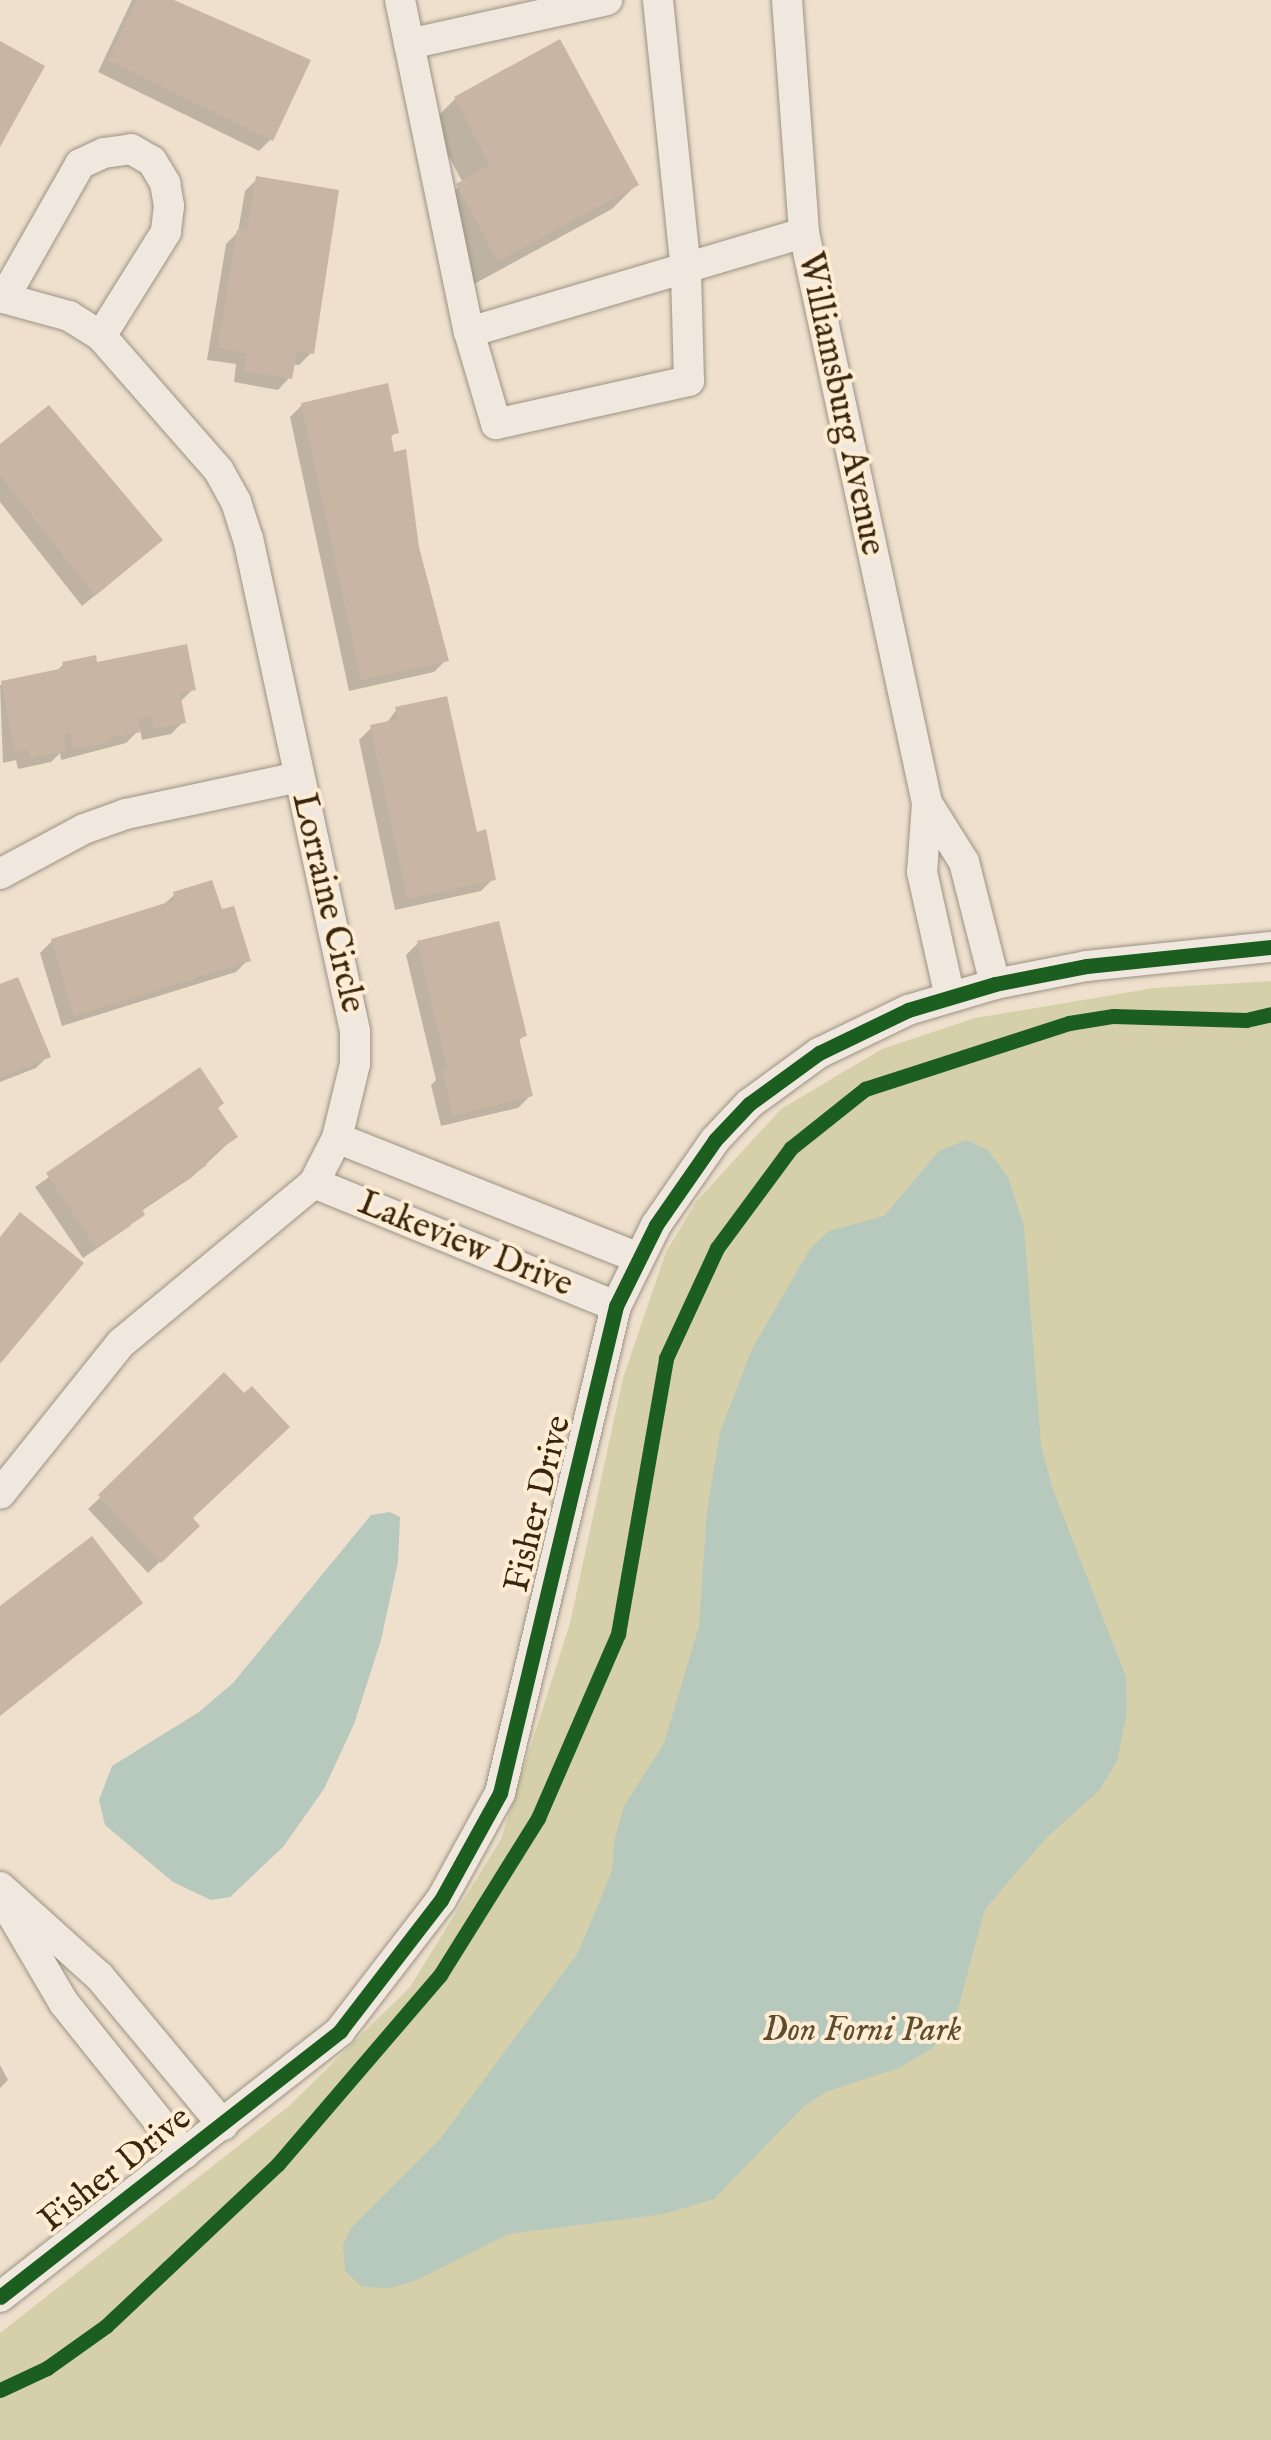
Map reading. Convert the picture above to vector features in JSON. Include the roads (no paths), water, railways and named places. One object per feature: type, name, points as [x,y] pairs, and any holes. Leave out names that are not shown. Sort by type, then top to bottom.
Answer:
[{"type":"street","points":[[400,0],[469,332],[496,424],[689,381],[686,271],[658,0]]},
{"type":"street","points":[[409,44],[607,0]]},
{"type":"street","name":"Williamsburg Avenue","points":[[787,0],[804,234],[927,802],[922,872],[950,997]]},
{"type":"street","points":[[2,297],[80,164],[104,153],[132,149],[152,161],[165,183],[169,206],[166,232],[101,336]]},
{"type":"street","points":[[469,332],[804,234]]},
{"type":"street","name":"Lorraine Circle","points":[[0,1494],[121,1343],[314,1183],[337,1138],[355,1064],[355,1031],[236,502],[219,470],[101,336],[69,316],[2,297]]},
{"type":"street","points":[[0,874],[84,829],[126,814],[298,776]]},
{"type":"street","name":"Williamsburg Avenue","points":[[927,802],[964,862],[994,984]]},
{"type":"street","name":"Fisher Drive","points":[[0,2297],[340,2031],[442,1900],[500,1793],[616,1306],[638,1258],[684,1179],[749,1104],[852,1034],[950,997],[994,984],[1162,956],[1271,947]]},
{"type":"street","name":"Lakeview Drive","points":[[337,1138],[638,1258]]},
{"type":"street","name":"Lakeview Drive","points":[[314,1183],[616,1306]]},
{"type":"street","points":[[0,1887],[99,1976],[223,2125]]},
{"type":"street","points":[[0,1895],[64,2003],[185,2154]]},
{"type":"park label","name":"Don Forni Park","points":[[862,2031]]}]
